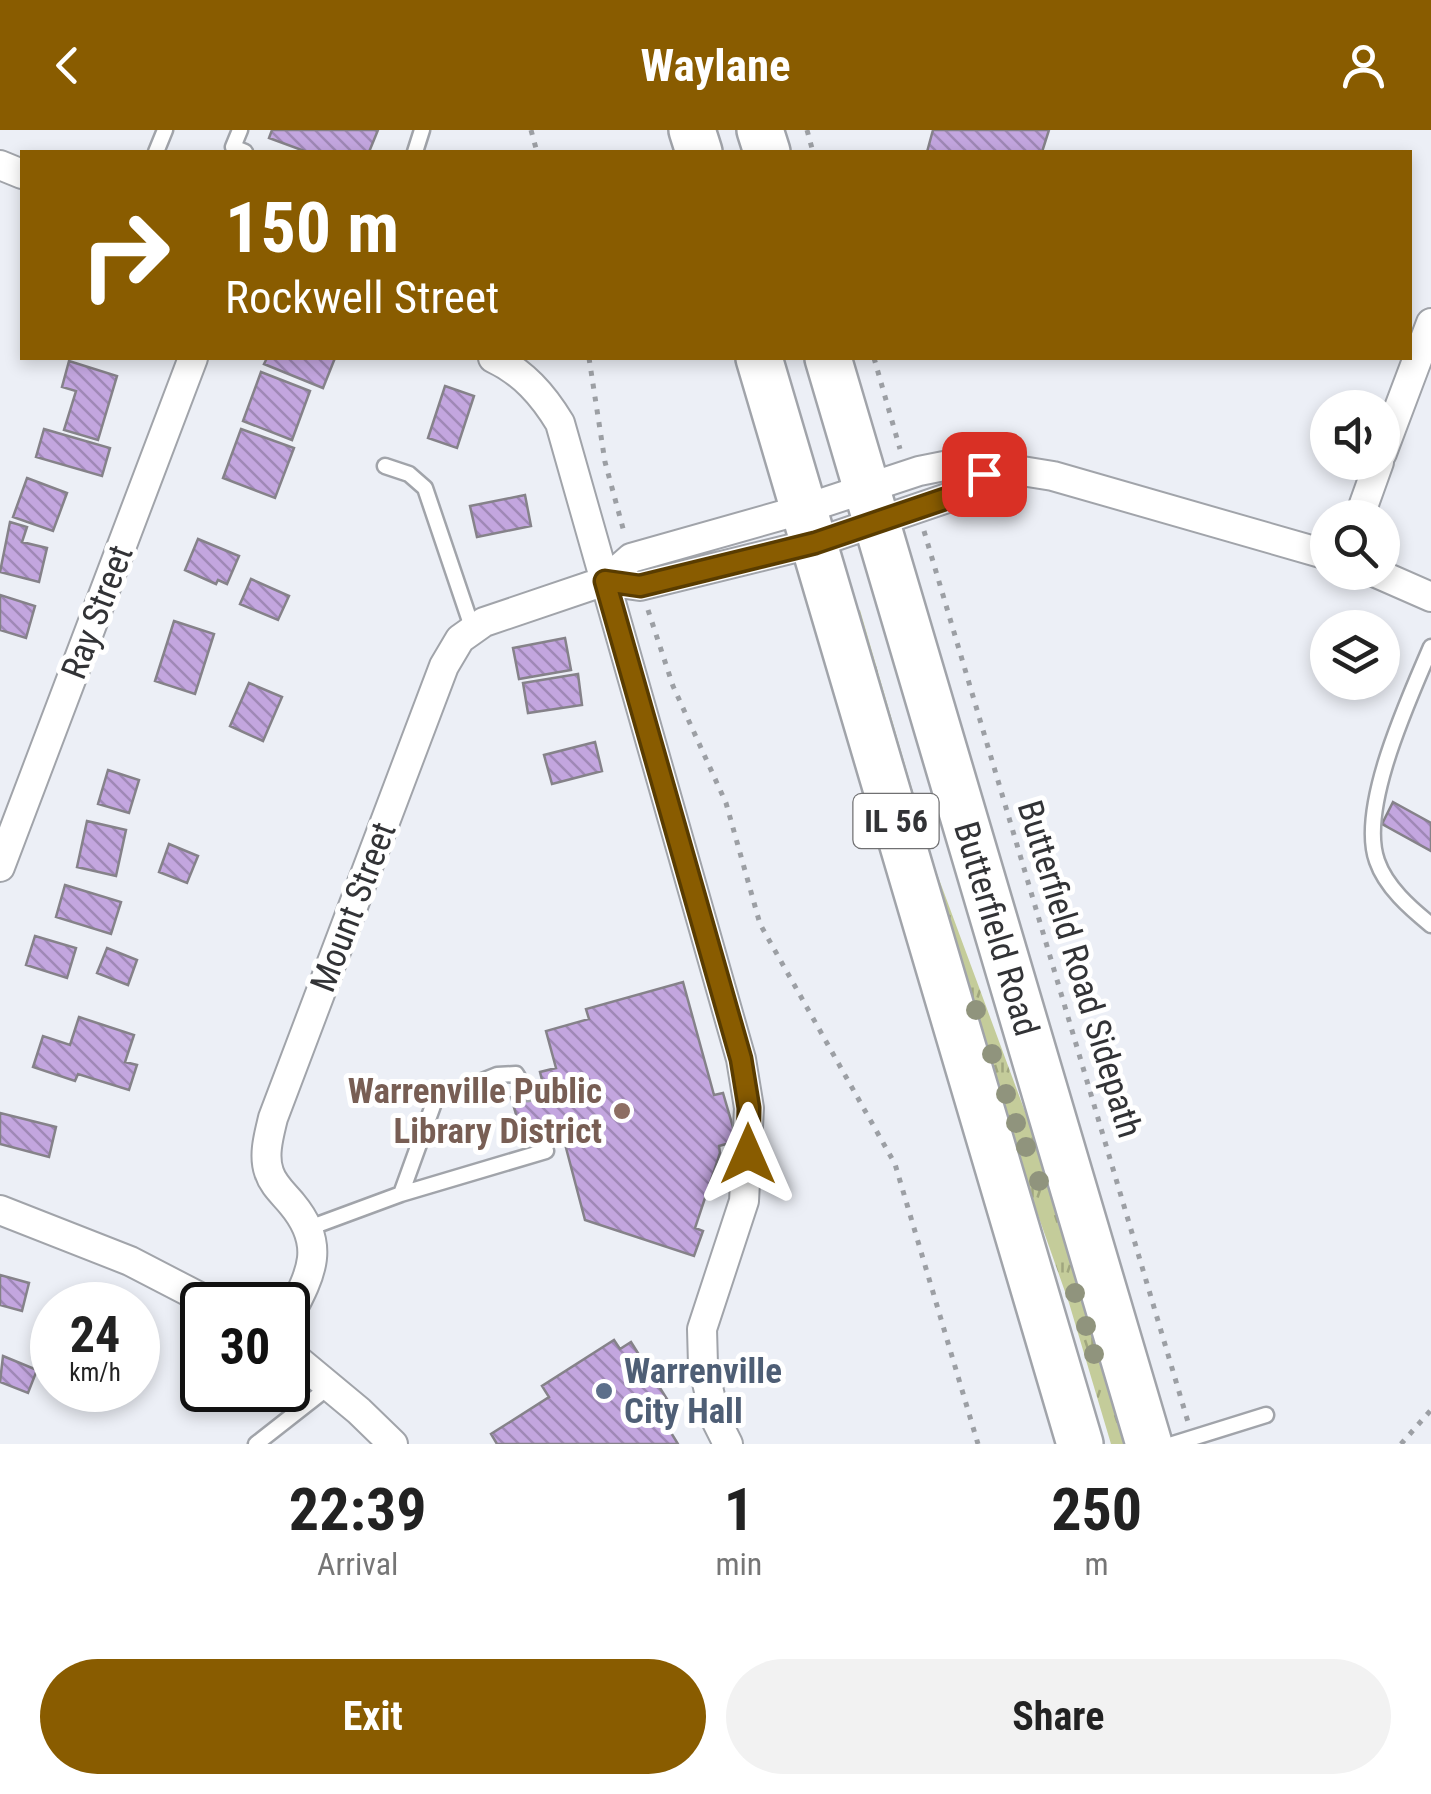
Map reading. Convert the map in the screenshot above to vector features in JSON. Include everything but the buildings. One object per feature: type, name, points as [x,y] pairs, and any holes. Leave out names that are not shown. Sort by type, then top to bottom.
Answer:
[{"type":"main road","name":"Butterfield Road","points":[[761,360],[1080,1444]]},
{"type":"main road","name":"Butterfield Road","points":[[829,360],[1149,1444]]},
{"type":"street","points":[[1400,405],[1431,323]]},
{"type":"street","name":"Ray Street","points":[[0,867],[192,360]]},
{"type":"street","points":[[497,360],[543,394],[560,423],[741,1059],[749,1108],[744,1201],[702,1330],[702,1365],[716,1418],[728,1444]]},
{"type":"street","points":[[605,581],[640,586],[872,505],[954,464],[984,474],[1016,470],[1053,476],[1310,550]]},
{"type":"street","points":[[605,581],[630,558],[809,526]]},
{"type":"street","name":"Mount Street","points":[[309,1228],[276,1187],[268,1170],[267,1142],[444,666],[460,639],[473,630],[513,610],[605,581]]},
{"type":"street","points":[[1400,583],[1431,597]]},
{"type":"street","points":[[0,1210],[130,1261],[180,1287]]},
{"type":"street","points":[[306,1282],[314,1258],[309,1228]]},
{"type":"street","points":[[310,1370],[393,1444]]},
{"type":"lane","points":[[240,130],[233,147],[240,150]]},
{"type":"lane","points":[[385,466],[408,474],[425,488],[473,630]]},
{"type":"lane","points":[[1430,925],[1392,888],[1376,860],[1372,822],[1378,787],[1425,678],[1431,647]]},
{"type":"lane","points":[[401,1194],[434,1100],[497,1076],[516,1074],[528,1093]]},
{"type":"lane","points":[[309,1228],[401,1194],[546,1152],[540,1130]]},
{"type":"lane","points":[[256,1444],[330,1386]]},
{"type":"lane","points":[[1173,1444],[1266,1414]]},
{"type":"path","points":[[589,360],[605,462],[630,558]]},
{"type":"path","points":[[875,360],[903,460]]},
{"type":"path","name":"Butterfield Road Sidepath","points":[[924,532],[1188,1420]]},
{"type":"path","points":[[640,586],[672,686],[726,803],[760,924],[895,1164],[978,1444]]},
{"type":"path","points":[[1401,1444],[1431,1410]]},
{"type":"green space","points":[[860,610],[936,871],[1054,1190],[1132,1444],[1111,1444],[1069,1303],[985,1065],[850,612]]},
{"type":"place","name":"Warrenville Public Library District","points":[[622,1111]]},
{"type":"place","name":"Warrenville City Hall","points":[[604,1391]]},
{"type":"route","points":[[748,1154],[749,1108],[741,1059],[605,581],[640,586],[815,543],[965,492],[984,474]]}]
